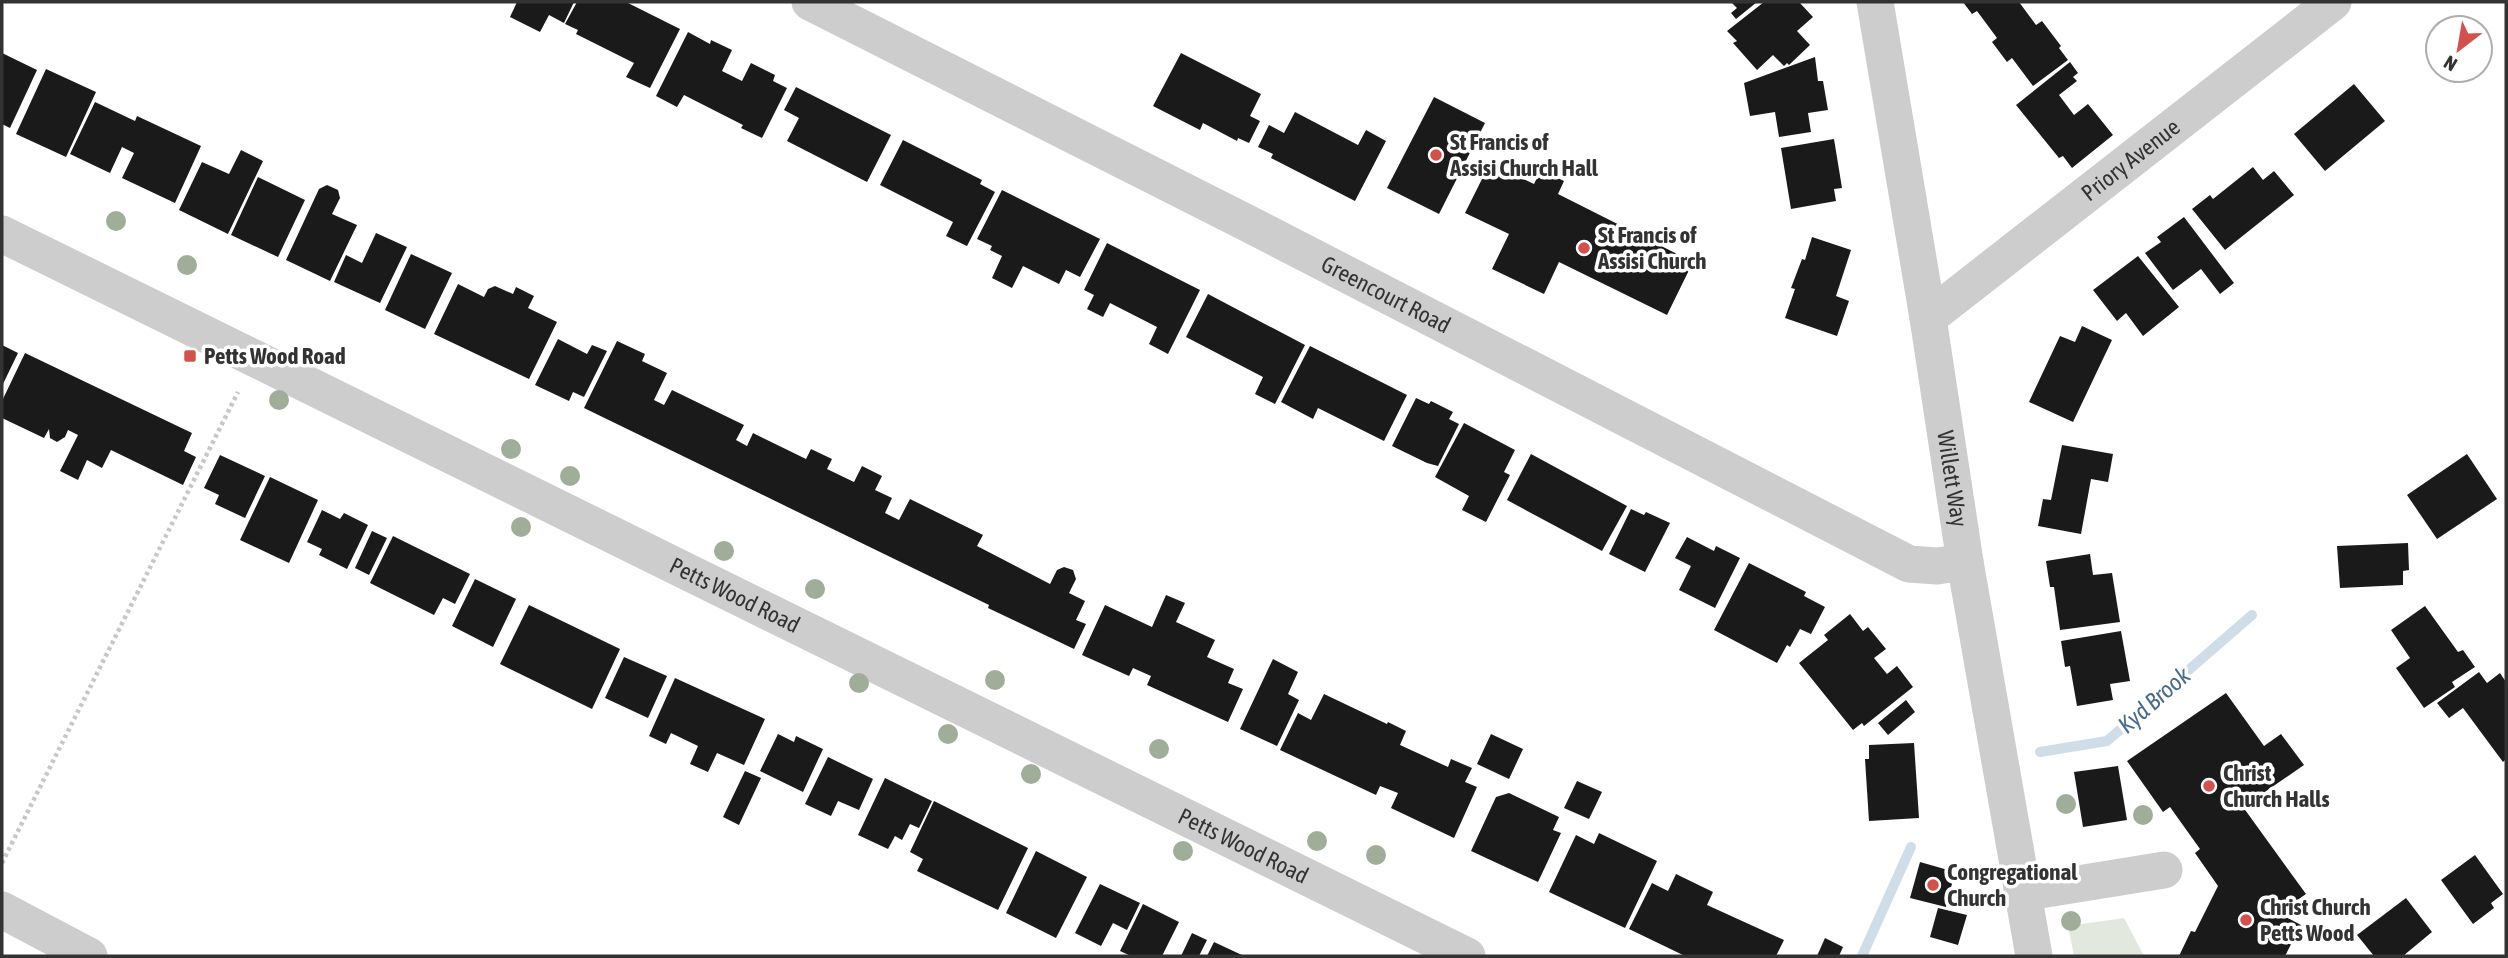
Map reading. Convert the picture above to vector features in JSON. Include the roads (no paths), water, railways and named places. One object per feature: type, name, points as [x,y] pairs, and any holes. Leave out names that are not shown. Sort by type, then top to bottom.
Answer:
[{"type":"street","name":"Greencourt Road","points":[[810,2],[1247,223],[1909,564],[1937,566],[1965,562]]},
{"type":"street","name":"Willett Way","points":[[1875,2],[1928,318],[1965,562],[2034,956]]},
{"type":"street","name":"Priory Avenue","points":[[1928,318],[2333,2]]},
{"type":"street","name":"Petts Wood Road","points":[[2,234],[1467,956]]},
{"type":"street","points":[[2022,893],[2164,870]]},
{"type":"street","points":[[2,910],[89,956]]},
{"type":"waterway","name":"Kyd Brook","points":[[2040,752],[2107,741],[2252,615]]},
{"type":"waterway","name":"Kyd Brook","points":[[1862,956],[1911,847]]},
{"type":"place","name":"St Francis of Assisi Church Hall","points":[[1436,155]]},
{"type":"place","name":"St Francis of Assisi Church","points":[[1584,248]]},
{"type":"place","name":"Petts Wood Road","points":[[190,356]]},
{"type":"place","name":"Christ Church Halls","points":[[2209,786]]},
{"type":"place","name":"Congregational Church","points":[[1933,885]]},
{"type":"place","name":"Christ Church Petts Wood","points":[[2246,920]]}]
